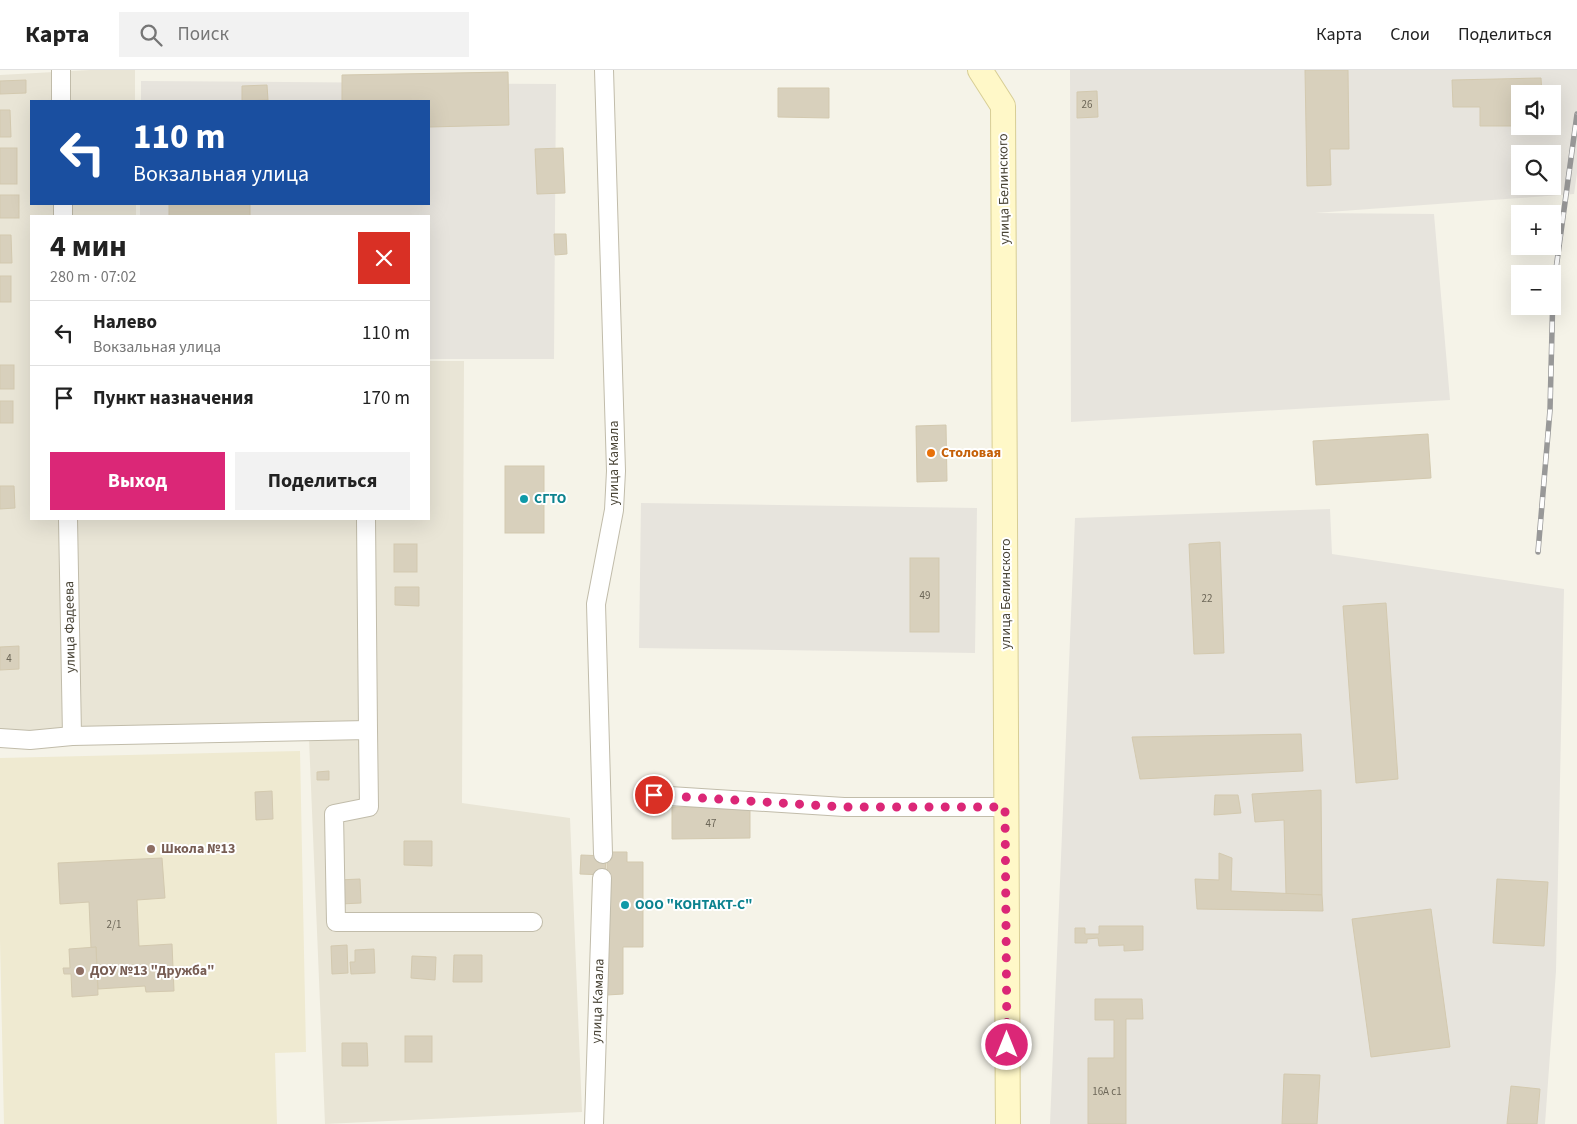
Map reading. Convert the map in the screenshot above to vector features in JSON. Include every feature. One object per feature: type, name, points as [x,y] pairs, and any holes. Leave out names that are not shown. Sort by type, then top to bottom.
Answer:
[{"type":"street","points":[[61,70],[61,100]]},
{"type":"street","name":"улица Камала","points":[[603,854],[596,604],[614,510],[616,472],[604,70]]},
{"type":"street","name":"улица Белинского","points":[[980,70],[1003,106],[1008,1124]]},
{"type":"street","name":"улица Фадеева","points":[[68,520],[72,736]]},
{"type":"street","points":[[366,520],[369,807],[334,814],[336,922],[533,922]]},
{"type":"street","points":[[0,738],[30,740],[72,736],[368,730]]},
{"type":"street","points":[[654,795],[844,807],[1005,807]]},
{"type":"street","name":"улица Камала","points":[[594,1124],[602,878]]},
{"type":"shaded area","points":[[90,70],[135,70],[135,100],[30,100],[30,205],[136,205],[136,215],[30,215],[30,520],[430,520],[430,361],[464,361],[462,803],[570,818],[582,1112],[325,1124],[309,739],[0,741],[0,75]]},
{"type":"shaded area","points":[[1070,70],[1577,70],[1577,173],[1574,194],[1561,195],[1561,145],[1511,145],[1511,195],[1560,195],[1315,213],[1434,214],[1450,400],[1071,422]]},
{"type":"shaded area","points":[[141,81],[556,84],[554,359],[430,359],[430,215],[140,215],[140,205],[430,205],[430,100],[141,100]]},
{"type":"shaded area","points":[[641,503],[977,508],[975,653],[639,648]]},
{"type":"shaded area","points":[[1330,509],[1332,554],[1564,589],[1556,971],[1545,1124],[1050,1124],[1075,518]]},
{"type":"shaded area","name":"Школа №13","points":[[300,751],[306,1052],[275,1053],[277,1124],[4,1124],[0,940],[0,758]]},
{"type":"building","points":[[1305,70],[1348,70],[1349,149],[1330,149],[1331,185],[1307,186]]},
{"type":"building","points":[[508,72],[509,125],[430,127],[430,100],[342,100],[342,75]]},
{"type":"building","points":[[1541,78],[1541,85],[1511,85],[1511,126],[1480,126],[1480,107],[1453,107],[1452,80]]},
{"type":"building","points":[[26,80],[26,93],[0,94],[0,81]]},
{"type":"building","points":[[267,85],[268,100],[242,100],[242,86]]},
{"type":"building","points":[[778,88],[829,88],[829,118],[778,117]]},
{"type":"building","points":[[1097,91],[1098,117],[1077,118],[1077,92]]},
{"type":"building","points":[[0,110],[10,110],[11,137],[0,137]]},
{"type":"building","points":[[0,148],[17,148],[17,184],[0,184]]},
{"type":"building","points":[[563,148],[565,193],[537,194],[535,149]]},
{"type":"building","points":[[0,195],[19,195],[19,218],[0,218]]},
{"type":"building","points":[[169,205],[250,205],[250,215],[169,215]]},
{"type":"building","points":[[554,234],[566,234],[567,254],[555,255]]},
{"type":"building","points":[[0,235],[11,235],[12,263],[0,263]]},
{"type":"building","points":[[0,276],[11,276],[11,302],[0,302]]},
{"type":"building","points":[[0,365],[14,365],[14,389],[0,389]]},
{"type":"building","points":[[0,401],[13,401],[13,423],[0,423]]},
{"type":"building","name":"Столовая","points":[[946,425],[947,481],[917,482],[916,426]]},
{"type":"building","points":[[1428,434],[1431,478],[1316,485],[1313,441]]},
{"type":"building","name":"СГТО","points":[[505,466],[544,466],[544,533],[505,533]]},
{"type":"building","points":[[0,486],[14,486],[15,508],[0,509]]},
{"type":"building","points":[[1220,542],[1224,653],[1194,654],[1189,544]]},
{"type":"building","points":[[394,544],[417,544],[417,572],[394,572]]},
{"type":"building","points":[[910,558],[939,558],[939,632],[910,632]]},
{"type":"building","points":[[395,587],[419,587],[419,606],[395,605]]},
{"type":"building","points":[[1386,603],[1398,779],[1356,783],[1343,606]]},
{"type":"building","points":[[19,646],[19,669],[0,670],[0,647]]},
{"type":"building","points":[[1301,734],[1303,771],[1140,779],[1132,737]]},
{"type":"building","points":[[329,771],[329,780],[317,780],[317,772]]},
{"type":"building","points":[[1321,790],[1322,895],[1286,894],[1284,820],[1255,822],[1252,794]]},
{"type":"building","points":[[272,791],[273,819],[256,820],[255,792]]},
{"type":"building","points":[[1215,795],[1238,795],[1241,813],[1214,815]]},
{"type":"building","points":[[672,807],[750,807],[750,838],[672,839]]},
{"type":"building","points":[[404,841],[432,841],[432,866],[404,865]]},
{"type":"building","name":"ООО \"КОНТАКТ-С\"","points":[[607,852],[627,852],[627,862],[643,862],[643,947],[623,947],[623,994],[607,995]]},
{"type":"building","points":[[1219,853],[1232,858],[1231,891],[1322,895],[1323,911],[1197,909],[1195,879],[1219,880]]},
{"type":"building","points":[[581,855],[606,856],[605,875],[580,874]]},
{"type":"building","points":[[162,858],[165,898],[137,900],[139,946],[172,944],[174,991],[146,992],[145,986],[98,989],[96,947],[91,948],[89,902],[60,904],[58,863]]},
{"type":"building","points":[[360,879],[361,903],[340,904],[338,880]]},
{"type":"building","points":[[1497,879],[1548,882],[1544,946],[1493,943]]},
{"type":"building","points":[[1431,909],[1450,1047],[1371,1057],[1352,919]]},
{"type":"building","points":[[1099,926],[1143,926],[1143,950],[1124,951],[1124,945],[1099,946],[1098,938],[1087,939],[1087,943],[1075,943],[1075,928],[1085,928],[1085,934],[1099,934]]},
{"type":"building","points":[[347,945],[348,973],[332,974],[331,946]]},
{"type":"building","points":[[96,947],[98,995],[72,997],[71,974],[64,974],[63,968],[70,968],[69,949]]},
{"type":"building","points":[[374,949],[375,973],[351,974],[350,962],[355,962],[355,950]]},
{"type":"building","points":[[454,955],[482,955],[482,982],[453,982]]},
{"type":"building","points":[[412,956],[436,957],[435,980],[411,978]]},
{"type":"building","points":[[1095,999],[1142,999],[1143,1019],[1126,1019],[1126,1124],[1088,1124],[1088,1058],[1114,1058],[1114,1020],[1095,1020]]},
{"type":"building","points":[[405,1036],[432,1036],[432,1062],[405,1062]]},
{"type":"building","points":[[342,1043],[367,1043],[368,1066],[342,1066]]},
{"type":"building","points":[[1284,1074],[1320,1075],[1317,1124],[1282,1124]]},
{"type":"building","points":[[1511,1086],[1540,1089],[1537,1124],[1507,1124]]},
{"type":"railway","points":[[1538,552],[1550,410],[1553,291],[1577,114]]},
{"type":"place","name":"Столовая","points":[[931,453]]},
{"type":"place","name":"СГТО","points":[[524,499]]},
{"type":"place","name":"Школа №13","points":[[151,849]]},
{"type":"place","name":"ООО \"КОНТАКТ-С\"","points":[[625,905]]},
{"type":"place","name":"ДОУ №13 \"Дружба\"","points":[[80,971]]},
{"type":"route","points":[[654,795],[844,807],[1005,807],[1007,1045]]}]
